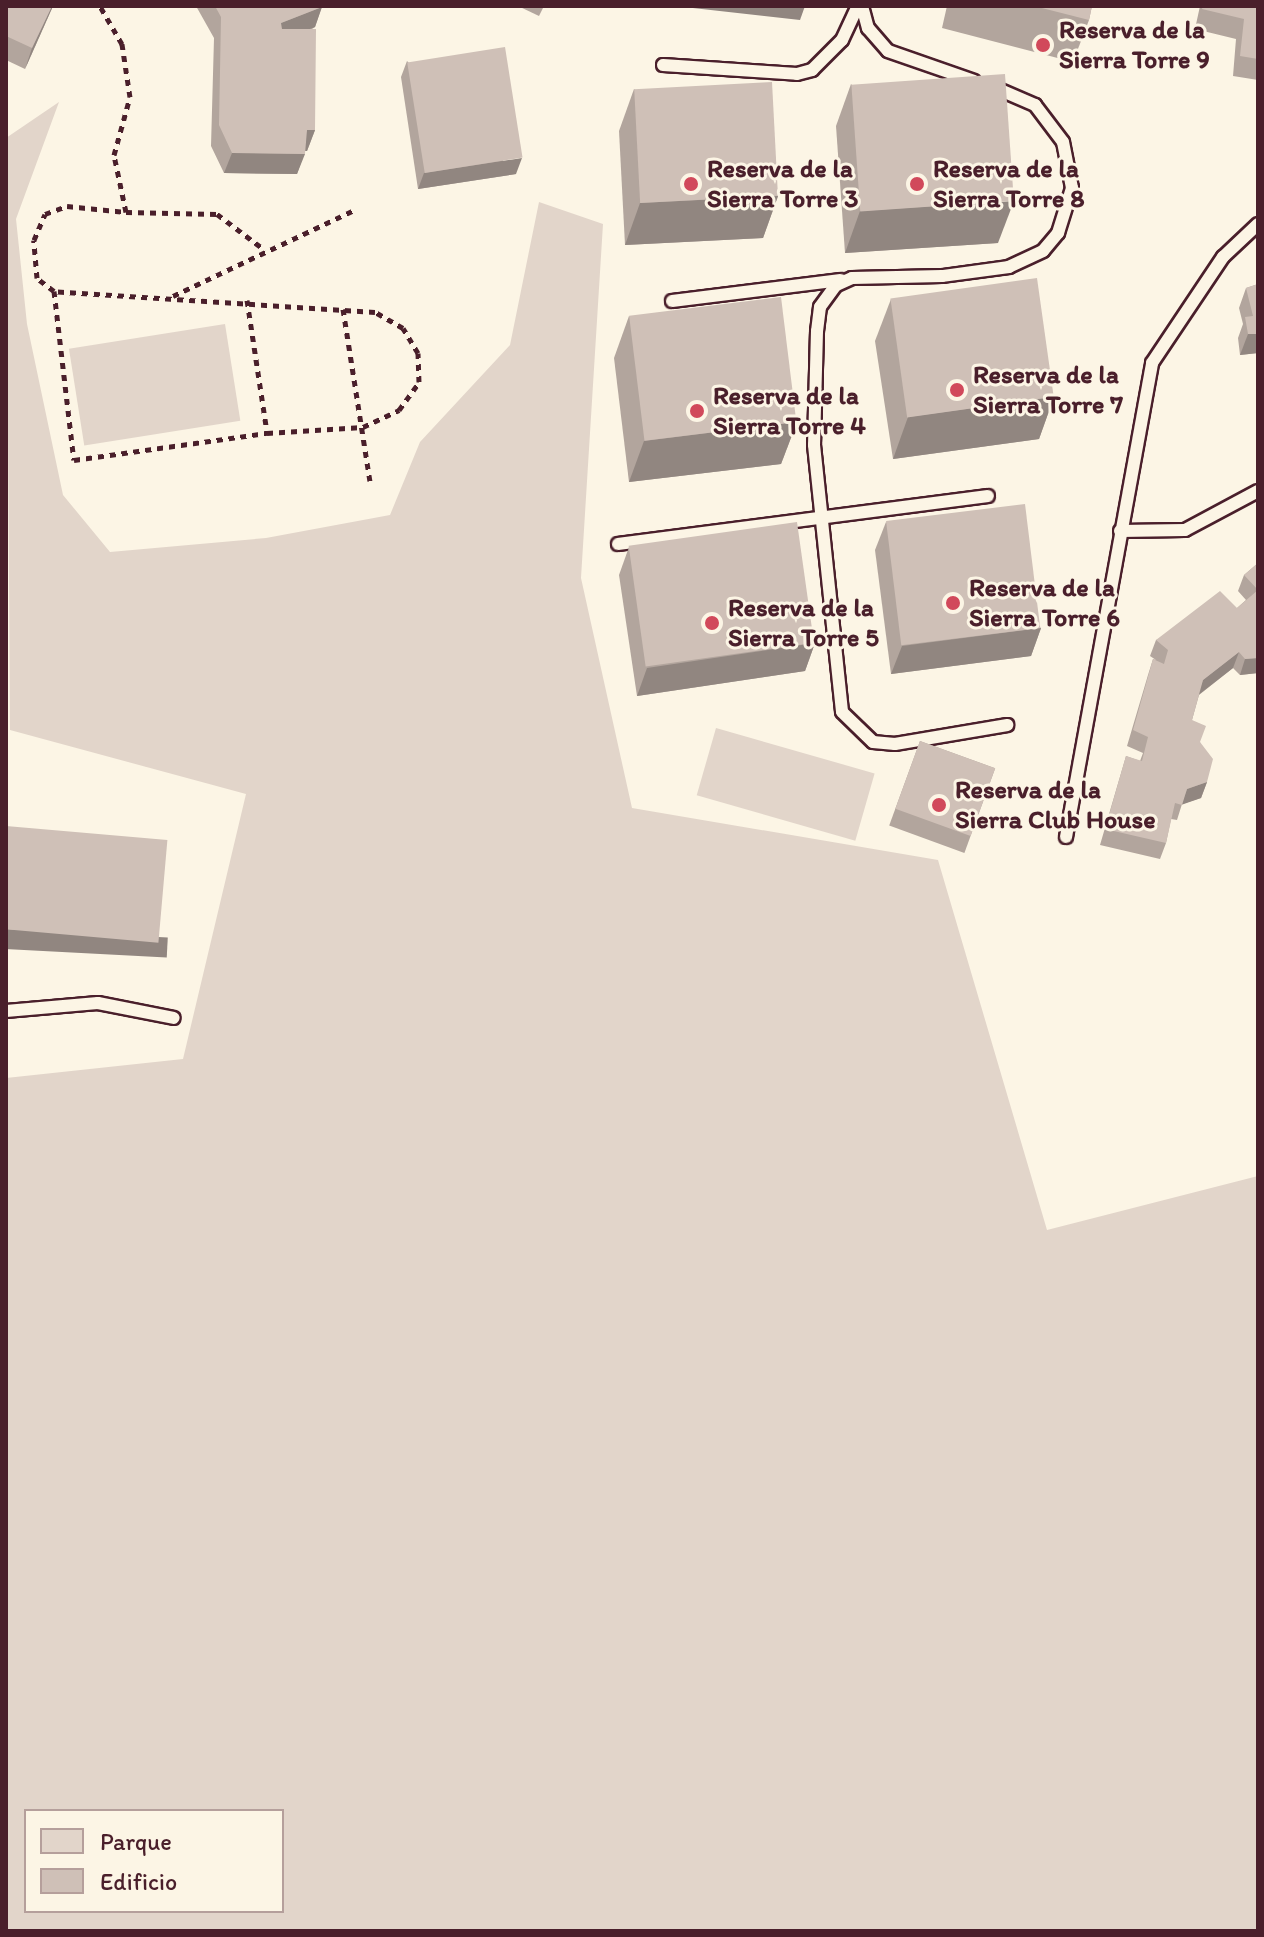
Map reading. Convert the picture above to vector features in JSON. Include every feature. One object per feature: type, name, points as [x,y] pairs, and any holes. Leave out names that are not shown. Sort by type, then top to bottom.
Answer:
[{"type":"lane","points":[[663,65],[797,74],[812,70],[842,40],[860,6]]},
{"type":"lane","points":[[672,301],[852,278],[942,276],[1009,267],[1043,251],[1067,212],[1072,188],[1063,142],[1035,105],[1014,93],[901,59],[877,41],[860,6]]},
{"type":"lane","points":[[1066,837],[1152,363],[1223,257],[1258,224]]},
{"type":"lane","points":[[852,278],[824,299],[817,331],[818,517],[842,712],[873,742],[895,744],[1007,725]]},
{"type":"lane","points":[[1120,531],[1185,530],[1258,491]]},
{"type":"lane","points":[[618,544],[988,496]]},
{"type":"lane","points":[[6,1011],[98,1003],[174,1018]]},
{"type":"path","points":[[100,6],[122,44],[130,97],[114,155],[126,212]]},
{"type":"path","points":[[54,291],[74,460],[267,433],[363,427],[399,410],[419,382],[418,353],[403,328],[375,312],[247,300],[54,291],[37,278],[34,240],[45,214],[67,206],[126,212],[217,214],[265,250]]},
{"type":"path","points":[[172,297],[356,209]]},
{"type":"path","points":[[247,300],[267,433]]},
{"type":"path","points":[[343,309],[370,481]]},
{"type":"green space","points":[[59,102],[16,219],[27,324],[63,495],[110,552],[266,538],[390,515],[420,442],[510,345],[539,202],[603,224],[581,578],[632,808],[938,860],[1047,1230],[1258,1176],[1258,1931],[6,1931],[6,1078],[183,1059],[246,794],[10,730],[6,138]]},
{"type":"green space","points":[[225,324],[240,421],[84,446],[69,349]]},
{"type":"green space","points":[[716,728],[875,773],[855,841],[697,795]]},
{"type":"building","points":[[6,6],[52,6],[32,48],[6,36]]},
{"type":"building","points":[[215,6],[322,6],[281,23],[282,29],[316,29],[315,130],[307,130],[305,154],[232,153],[219,125],[221,17]]},
{"type":"building","points":[[1034,6],[1092,6],[1089,20]]},
{"type":"building","points":[[1203,6],[1258,6],[1258,59],[1240,56],[1244,19],[1202,9]]},
{"type":"building","points":[[505,47],[523,158],[425,173],[407,62]]},
{"type":"building","points":[[1005,74],[1014,201],[860,211],[851,85]]},
{"type":"building","points":[[772,82],[778,196],[640,203],[634,89]]},
{"type":"building","points":[[1037,278],[1054,397],[907,417],[890,299]]},
{"type":"building","points":[[1258,284],[1258,334],[1248,334],[1245,317],[1253,316],[1246,288]]},
{"type":"building","points":[[781,297],[796,422],[644,441],[629,316]]},
{"type":"building","name":"Reserva de la Sierra Torre 6","points":[[1025,504],[1040,628],[901,645],[886,521]]},
{"type":"building","name":"Reserva de la Sierra Torre 5","points":[[797,522],[814,643],[646,666],[629,546]]},
{"type":"building","points":[[1258,563],[1258,590],[1244,575]]},
{"type":"building","points":[[1258,590],[1258,658],[1245,659],[1239,652],[1203,680],[1192,720],[1206,726],[1200,742],[1213,759],[1207,782],[1187,789],[1182,805],[1175,803],[1166,843],[1105,829],[1126,756],[1142,761],[1148,737],[1133,730],[1153,659],[1164,664],[1168,650],[1156,640],[1220,591],[1237,608]]},
{"type":"building","name":"Reserva de la Sierra Club House","points":[[920,741],[995,768],[971,836],[895,809]]},
{"type":"building","points":[[6,826],[167,840],[158,943],[6,929]]},
{"type":"place","name":"Reserva de la Sierra Torre 9","points":[[1043,45]]},
{"type":"place","name":"Reserva de la Sierra Torre 3","points":[[691,184]]},
{"type":"place","name":"Reserva de la Sierra Torre 8","points":[[917,184]]},
{"type":"place","name":"Reserva de la Sierra Torre 7","points":[[957,390]]},
{"type":"place","name":"Reserva de la Sierra Torre 4","points":[[697,411]]},
{"type":"place","name":"Reserva de la Sierra Torre 6","points":[[953,603]]},
{"type":"place","name":"Reserva de la Sierra Torre 5","points":[[712,623]]},
{"type":"place","name":"Reserva de la Sierra Club House","points":[[939,805]]}]
